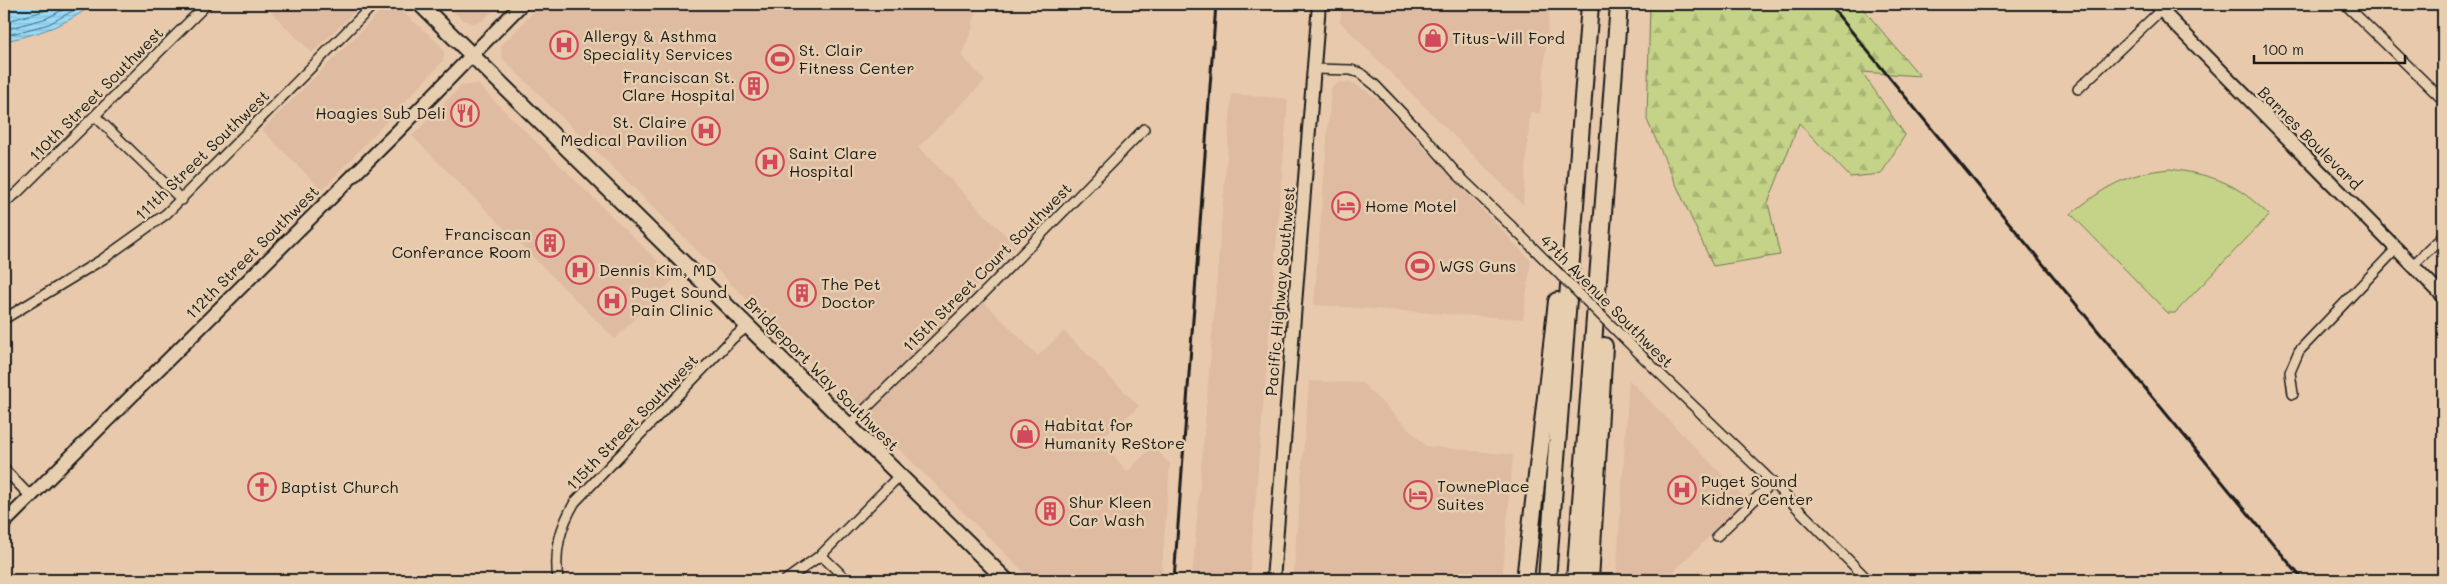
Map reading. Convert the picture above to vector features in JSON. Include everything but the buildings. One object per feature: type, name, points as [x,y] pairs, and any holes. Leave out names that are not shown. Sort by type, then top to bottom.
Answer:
[{"type":"highway","points":[[1547,580],[1590,4]]},
{"type":"highway","points":[[1575,580],[1619,4]]},
{"type":"highway","points":[[1524,580],[1556,303],[1572,235]]},
{"type":"highway","points":[[1590,580],[1603,355],[1600,256]]},
{"type":"main road","name":"Bridgeport Way Southwest","points":[[420,4],[1006,580]]},
{"type":"street","name":"110th Street Southwest","points":[[4,203],[17,194],[207,4]]},
{"type":"street","name":"111th Street Southwest","points":[[4,319],[103,259],[144,231],[182,200],[374,4]]},
{"type":"street","name":"112th Street Southwest","points":[[4,523],[397,132],[471,54],[522,4]]},
{"type":"street","name":"Pacific Highway Southwest","points":[[1273,580],[1319,4]]},
{"type":"street","points":[[2345,4],[2443,100]]},
{"type":"street","points":[[2078,89],[2158,7]]},
{"type":"street","name":"Barnes Boulevard","points":[[2158,7],[2443,296]]},
{"type":"street","name":"47th Avenue Southwest","points":[[1315,69],[1339,69],[1360,73],[1382,92],[1421,132],[1456,173],[1772,483],[1868,580]]},
{"type":"street","points":[[95,116],[182,200]]},
{"type":"street","name":"115th Street Court Southwest","points":[[849,425],[978,299],[1144,129]]},
{"type":"street","points":[[2413,265],[2443,236]]},
{"type":"street","points":[[2293,394],[2290,372],[2298,351],[2396,249]]},
{"type":"street","name":"115th Street Southwest","points":[[558,580],[556,550],[560,533],[575,502],[733,338],[748,326]]},
{"type":"street","points":[[4,469],[30,496]]},
{"type":"street","points":[[786,580],[821,555],[899,476]]},
{"type":"street","points":[[1717,536],[1772,483]]},
{"type":"street","points":[[821,555],[847,580]]},
{"type":"shaded area","points":[[263,4],[362,4],[312,53]]},
{"type":"shaded area","points":[[445,4],[500,4],[482,21],[472,23],[463,20]]},
{"type":"shaded area","points":[[541,4],[977,4],[972,29],[961,55],[985,81],[918,147],[1016,246],[972,290],[1038,356],[1064,331],[1139,406],[1100,440],[1127,472],[1159,440],[1159,453],[1170,464],[1161,580],[1032,580],[502,58],[501,46]]},
{"type":"shaded area","points":[[1342,4],[1550,4],[1540,113],[1530,112],[1523,205],[1340,22]]},
{"type":"shaded area","points":[[395,5],[440,45],[444,52],[443,61],[322,190],[262,130],[386,6]]},
{"type":"shaded area","points":[[1340,82],[1353,83],[1377,98],[1531,261],[1523,319],[1314,305],[1331,88]]},
{"type":"shaded area","points":[[477,84],[675,278],[615,339],[412,136],[461,86]]},
{"type":"shaded area","points":[[1232,94],[1288,99],[1249,580],[1192,580]]},
{"type":"shaded area","points":[[1629,380],[1747,500],[1665,580],[1616,580]]},
{"type":"shaded area","points":[[1309,381],[1362,383],[1426,446],[1513,455],[1502,580],[1293,580]]},
{"type":"green space","points":[[1650,4],[1859,4],[1920,76],[1862,72],[1905,135],[1881,174],[1850,177],[1799,123],[1768,203],[1780,255],[1713,266],[1647,120]]},
{"type":"green space","points":[[2170,169],[2200,174],[2224,182],[2246,195],[2269,215],[2175,313],[2168,313],[2071,214],[2105,189],[2128,178]]},
{"type":"water","points":[[4,4],[93,4],[73,18],[51,28],[28,36],[4,41]]},
{"type":"railway","points":[[1174,580],[1216,4]]},
{"type":"railway","points":[[1829,4],[2303,580]]},
{"type":"place","name":"Titus-Will Ford","points":[[1433,38]]},
{"type":"place","name":"Allergy & Asthma Speciality Services","points":[[564,45]]},
{"type":"place","name":"St. Clair Fitness Center","points":[[780,59]]},
{"type":"place","name":"Franciscan St. Clare Hospital","points":[[754,86]]},
{"type":"place","name":"Hoagies Sub Deli","points":[[465,113]]},
{"type":"place","name":"St. Claire Medical Pavilion","points":[[706,131]]},
{"type":"place","name":"Saint Clare Hospital","points":[[770,162]]},
{"type":"place","name":"Home Motel","points":[[1346,206]]},
{"type":"place","name":"Franciscan Conferance Room","points":[[550,243]]},
{"type":"place","name":"WGS Guns","points":[[1420,266]]},
{"type":"place","name":"Dennis Kim, MD","points":[[580,270]]},
{"type":"place","name":"The Pet Doctor","points":[[802,293]]},
{"type":"place","name":"Puget Sound Pain Clinic","points":[[612,301]]},
{"type":"place","name":"Habitat for Humanity ReStore","points":[[1025,434]]},
{"type":"place","name":"Baptist Church","points":[[262,487]]},
{"type":"place","name":"Puget Sound Kidney Center","points":[[1682,490]]},
{"type":"place","name":"TownePlace Suites","points":[[1418,495]]},
{"type":"place","name":"Shur Kleen Car Wash","points":[[1050,511]]}]
